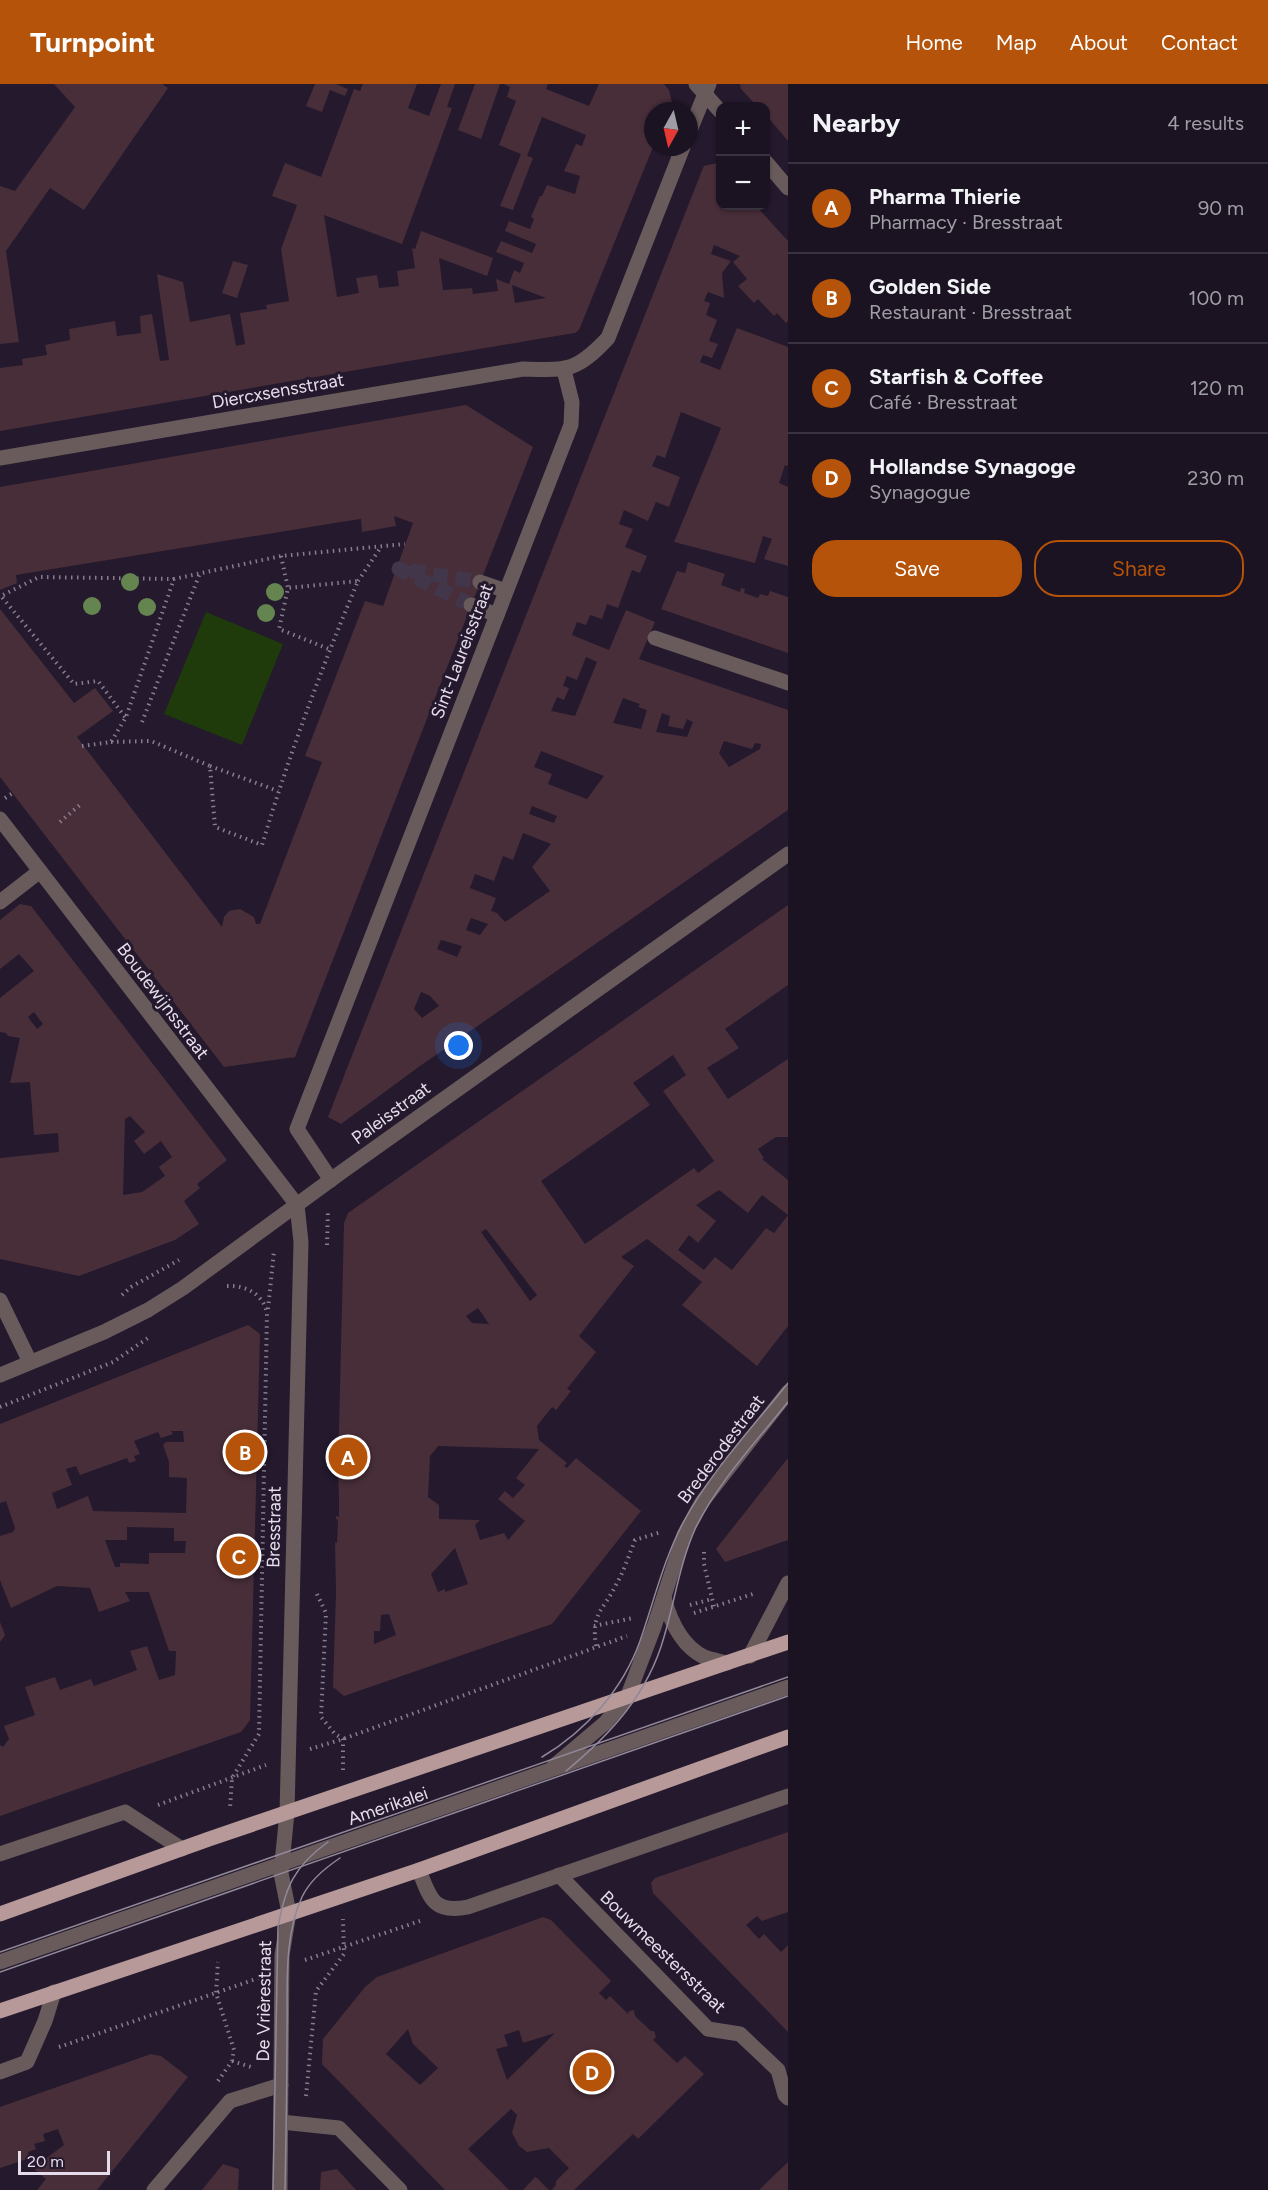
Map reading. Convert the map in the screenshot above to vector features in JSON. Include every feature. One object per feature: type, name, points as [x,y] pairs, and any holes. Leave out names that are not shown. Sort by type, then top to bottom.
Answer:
[{"type":"main road","name":"Amerikalei","points":[[0,1914],[182,1849],[788,1642]]},
{"type":"main road","points":[[0,2011],[419,1870],[788,1737]]},
{"type":"street","points":[[703,87],[716,105]]},
{"type":"street","points":[[698,103],[703,87]]},
{"type":"street","points":[[564,370],[590,357],[608,338],[680,156]]},
{"type":"street","points":[[770,168],[788,188]]},
{"type":"street","name":"Diercxsensstraat","points":[[0,458],[523,369],[564,370]]},
{"type":"street","name":"Sint-Laureisstraat","points":[[331,1180],[297,1129],[571,425],[572,402],[564,370]]},
{"type":"street","points":[[480,582],[506,591]]},
{"type":"street","points":[[471,605],[497,615]]},
{"type":"street","points":[[655,638],[788,683]]},
{"type":"street","name":"Boudewijnsstraat","points":[[0,819],[297,1205]]},
{"type":"street","name":"Paleisstraat","points":[[0,1375],[104,1332],[148,1310],[183,1288],[788,854]]},
{"type":"street","points":[[0,902],[40,871]]},
{"type":"street","name":"Bresstraat","points":[[287,1814],[301,1242],[297,1205]]},
{"type":"street","points":[[0,1300],[30,1362]]},
{"type":"street","name":"Brederodestraat","points":[[545,1773],[605,1723],[627,1698],[664,1598],[684,1535],[719,1479],[788,1392]]},
{"type":"street","points":[[750,1656],[786,1586]]},
{"type":"street","points":[[664,1598],[669,1616],[689,1647],[705,1658],[727,1663]]},
{"type":"street","name":"Amerikalei","points":[[0,1962],[788,1688]]},
{"type":"street","points":[[419,1870],[430,1899],[451,1910],[468,1907],[788,1796]]},
{"type":"street","points":[[0,1854],[125,1812],[182,1849]]},
{"type":"street","name":"De Vrièrestraat","points":[[280,2190],[282,1955],[289,1913],[281,1874],[287,1814]]},
{"type":"street","name":"Bouwmeestersstraat","points":[[560,1875],[708,2029],[741,2034],[778,2070],[788,2098]]},
{"type":"street","points":[[0,2072],[27,2062],[45,2021],[54,1992]]},
{"type":"street","points":[[154,2190],[230,2101],[281,2085]]},
{"type":"street","points":[[281,2122],[339,2128],[400,2190]]},
{"type":"path","points":[[126,717],[98,681],[74,684],[1,596],[39,577],[174,579],[281,556],[405,544]]},
{"type":"path","points":[[210,766],[215,827],[262,845],[278,791],[330,649],[358,581],[382,546]]},
{"type":"path","points":[[281,556],[288,588],[279,629],[330,649]]},
{"type":"path","points":[[142,722],[200,572]]},
{"type":"path","points":[[111,742],[126,717],[174,579]]},
{"type":"path","points":[[288,588],[358,581]]},
{"type":"path","points":[[82,746],[111,742],[151,741],[278,791]]},
{"type":"path","points":[[60,822],[81,804]]},
{"type":"path","points":[[327,1248],[328,1209]]},
{"type":"path","points":[[118,1301],[131,1287],[182,1258]]},
{"type":"path","points":[[222,1287],[241,1287],[251,1291],[265,1304],[267,1313],[259,1734],[232,1778]]},
{"type":"path","points":[[698,1510],[707,1532],[704,1564],[714,1607],[760,1591],[786,1586]]},
{"type":"path","points":[[135,1818],[150,1808],[596,1646],[594,1626],[597,1614],[616,1586],[635,1540],[690,1524]]},
{"type":"path","points":[[317,1594],[326,1613],[321,1717],[334,1734],[343,1739]]},
{"type":"path","points":[[343,1739],[344,1794]]},
{"type":"path","points":[[304,2124],[316,1991],[344,1954],[343,1895]]},
{"type":"path","points":[[344,1947],[428,1918],[442,1907]]},
{"type":"path","points":[[33,2048],[50,2050],[216,1993],[234,2050],[232,2061]]},
{"type":"green space","points":[[206,612],[283,644],[242,745],[164,714]]},
{"type":"building","points":[[54,84],[162,84],[168,88],[84,210],[50,188],[6,251],[19,342],[0,344],[0,186],[15,191],[75,107]]},
{"type":"building","points":[[315,84],[336,84],[348,89],[345,96],[330,90],[322,112],[306,106]]},
{"type":"building","points":[[363,84],[417,84],[408,108],[429,116],[441,84],[455,84],[447,107],[452,108],[402,244],[324,215],[337,297],[359,293],[356,278],[377,275],[379,288],[399,286],[397,271],[415,268],[412,248],[415,249],[421,231],[493,258],[487,276],[439,258],[443,290],[472,288],[473,294],[498,291],[496,279],[509,284],[514,270],[520,273],[524,263],[496,252],[501,241],[532,253],[536,244],[505,231],[509,221],[530,229],[534,219],[531,217],[547,185],[575,194],[580,176],[564,171],[576,144],[582,146],[586,135],[542,117],[527,156],[533,158],[513,210],[500,206],[521,154],[499,145],[516,101],[507,97],[510,87],[504,84],[548,84],[546,89],[589,106],[599,84],[664,84],[669,90],[672,102],[644,102],[644,156],[649,156],[579,330],[575,333],[0,431],[0,368],[23,365],[22,359],[47,355],[45,345],[70,340],[69,329],[115,321],[117,336],[141,333],[140,316],[152,314],[160,361],[169,360],[157,274],[183,282],[190,322],[230,314],[236,346],[245,344],[240,313],[267,309],[266,305],[289,301],[281,249],[297,205],[272,196],[285,163],[321,177],[354,89],[360,91]],"holes":[[[512,285],[546,298],[515,303]]]},
{"type":"building","points":[[475,84],[500,84],[481,139],[458,130]]},
{"type":"building","points":[[740,84],[788,84],[788,141],[770,120],[770,102],[753,102],[741,89]]},
{"type":"building","points":[[716,163],[716,210],[760,210],[788,241],[788,321],[786,323],[777,313],[774,316],[758,299],[754,303],[738,286],[747,279],[733,262],[740,256],[714,245],[711,254],[731,261],[722,273],[724,298],[708,292],[704,301],[710,303],[706,315],[717,320],[709,341],[718,344],[712,358],[703,355],[700,362],[720,370],[737,328],[788,347],[788,466],[785,465],[779,483],[788,487],[788,566],[764,559],[772,539],[763,536],[755,563],[674,542],[721,428],[681,412],[665,458],[657,455],[652,466],[680,477],[669,507],[656,502],[648,521],[624,510],[619,524],[633,529],[625,547],[647,556],[640,573],[632,570],[618,608],[607,604],[602,619],[590,615],[586,625],[577,622],[572,635],[609,650],[626,610],[655,622],[639,659],[788,710],[788,810],[420,1066],[341,1124],[328,1117],[704,166]],"holes":[[[586,657],[597,662],[575,716],[551,711],[557,697],[564,700],[569,688],[563,686],[567,676],[577,680]],[[623,698],[640,704],[638,707],[647,710],[641,729],[613,723]],[[662,713],[670,716],[668,726],[683,729],[687,719],[693,722],[687,737],[656,732]],[[724,741],[752,749],[755,743],[761,744],[760,749],[729,767],[719,753]],[[541,751],[604,776],[587,799],[548,784],[552,774],[534,767]],[[532,806],[557,816],[554,823],[529,814]],[[523,833],[551,844],[532,867],[550,891],[505,922],[497,913],[491,911],[496,898],[470,888],[475,874],[494,881],[503,856],[513,860]],[[471,918],[488,924],[480,935],[466,930]],[[441,940],[462,946],[457,957],[437,949]],[[421,992],[430,996],[439,1006],[422,1018],[414,1009]]]},
{"type":"building","points":[[233,261],[248,265],[237,298],[222,293]]},
{"type":"building","points":[[466,405],[533,447],[295,1057],[224,1067],[0,777],[0,609],[74,703],[95,688],[113,711],[77,737],[222,927],[224,917],[229,911],[240,909],[254,917],[256,924],[260,924],[322,762],[305,756],[365,601],[383,606],[413,523],[394,516],[396,526],[362,532],[361,519],[341,522],[16,575],[17,583],[0,590],[0,487]]},
{"type":"building","points":[[688,562],[725,574],[721,585],[740,592],[741,588],[745,589],[744,593],[758,598],[760,594],[768,596],[770,591],[788,597],[788,653],[661,609],[677,571],[685,573]]},
{"type":"building","points":[[20,904],[31,906],[227,1160],[197,1184],[200,1188],[184,1201],[199,1224],[175,1240],[79,1276],[0,1259],[0,1158],[59,1152],[58,1133],[34,1135],[30,1082],[10,1083],[20,1038],[0,1032],[0,998],[34,971],[19,954],[0,969],[0,920]],"holes":[[[34,1012],[43,1024],[37,1029],[28,1017]],[[130,1116],[145,1132],[134,1141],[144,1154],[161,1141],[172,1157],[159,1167],[165,1176],[142,1192],[123,1195],[125,1119]]]},
{"type":"building","points":[[788,905],[788,985],[725,1029],[739,1048],[707,1068],[728,1099],[788,1059],[788,1137],[776,1137],[758,1149],[764,1158],[762,1159],[788,1180],[788,1215],[788,1326],[757,1366],[682,1305],[702,1282],[647,1239],[621,1257],[634,1266],[579,1336],[596,1352],[567,1389],[571,1391],[556,1410],[552,1407],[537,1426],[539,1440],[567,1463],[564,1466],[567,1468],[576,1458],[641,1511],[552,1624],[344,1696],[333,1687],[335,1542],[337,1543],[338,1520],[336,1516],[339,1517],[344,1223],[348,1213]],"holes":[[[673,1055],[686,1075],[663,1091],[714,1161],[698,1173],[694,1168],[585,1244],[541,1181],[650,1105],[633,1083]],[[719,1190],[748,1213],[762,1195],[788,1215],[774,1233],[766,1228],[732,1270],[715,1257],[704,1270],[678,1250],[689,1235],[698,1243],[716,1221],[696,1205]],[[486,1229],[537,1295],[530,1301],[481,1232]],[[478,1308],[489,1324],[472,1323],[466,1316]],[[438,1446],[539,1449],[516,1478],[525,1485],[513,1498],[505,1491],[498,1499],[525,1521],[508,1540],[504,1533],[480,1540],[475,1525],[480,1520],[439,1519],[439,1505],[428,1497],[430,1456]],[[455,1548],[468,1584],[445,1592],[445,1589],[438,1592],[431,1574]],[[389,1614],[396,1635],[374,1644],[374,1631],[380,1631],[381,1615]]]},
{"type":"building","points":[[248,1325],[260,1334],[250,1720],[241,1732],[0,1816],[0,1745],[3,1747],[9,1739],[4,1726],[35,1715],[25,1687],[55,1677],[60,1690],[91,1679],[94,1686],[137,1670],[130,1651],[147,1646],[159,1680],[175,1675],[176,1651],[169,1651],[149,1592],[125,1592],[130,1601],[99,1612],[90,1588],[57,1586],[11,1608],[0,1580],[0,1536],[13,1532],[15,1528],[6,1501],[0,1503],[0,1424]],"holes":[[[171,1431],[183,1431],[184,1442],[166,1442],[163,1445],[169,1462],[169,1477],[187,1478],[186,1513],[93,1511],[88,1496],[57,1509],[52,1493],[72,1485],[66,1469],[76,1466],[80,1475],[127,1458],[129,1463],[136,1461],[134,1456],[140,1454],[134,1441],[158,1432],[161,1438],[173,1434]],[[127,1527],[174,1528],[174,1541],[186,1541],[185,1553],[149,1553],[149,1564],[120,1563],[120,1567],[115,1567],[105,1540],[127,1540]]]},
{"type":"building","points":[[788,1458],[788,1540],[725,1562],[716,1549]]},
{"type":"building","points":[[0,1622],[5,1635],[0,1642]]},
{"type":"building","points":[[788,1832],[788,1912],[762,1921],[757,1916],[746,1925],[759,1939],[764,1934],[781,1952],[788,1945],[788,2032],[653,1893],[651,1883],[655,1878]]},
{"type":"building","points":[[543,1917],[551,1920],[611,1981],[599,1993],[606,2000],[610,1996],[628,2014],[629,2011],[634,2010],[635,2016],[651,2031],[654,2031],[656,2037],[653,2040],[677,2063],[685,2056],[704,2074],[638,2139],[633,2134],[574,2190],[552,2190],[556,2181],[569,2168],[549,2148],[527,2152],[519,2146],[512,2133],[517,2115],[511,2109],[468,2149],[509,2190],[445,2190],[322,2064],[323,2039],[365,1987],[377,1977]],"holes":[[[408,2029],[413,2044],[438,2068],[420,2085],[386,2054]],[[519,2030],[523,2043],[555,2033],[507,2080],[496,2049],[508,2046],[504,2035]]]},
{"type":"building","points":[[151,2054],[161,2056],[188,2077],[97,2190],[37,2190],[46,2179],[33,2168],[64,2145],[58,2129],[43,2134],[45,2141],[34,2144],[36,2149],[28,2152],[30,2158],[0,2168],[0,2107]]},
{"type":"building","points":[[788,2162],[788,2190],[759,2190]]},
{"type":"building","points":[[223,2164],[239,2169],[238,2190],[202,2190]]},
{"type":"building","points":[[337,2169],[356,2190],[320,2190],[321,2172]]},
{"type":"building","points":[[535,2177],[537,2178],[549,2190],[523,2190]]},
{"type":"tunnel","points":[[471,605],[399,569],[480,582]]},
{"type":"tram line","points":[[542,1757],[588,1722],[624,1676],[640,1641],[665,1565],[684,1521],[720,1467],[788,1383]]},
{"type":"tram line","points":[[566,1771],[613,1727],[638,1695],[657,1658],[686,1554],[696,1527],[727,1478],[788,1402]]},
{"type":"tram line","points":[[0,1952],[788,1677]]},
{"type":"tram line","points":[[0,1972],[788,1696]]},
{"type":"tram line","points":[[273,2190],[278,1927],[284,1901],[293,1879],[307,1860],[328,1842]]},
{"type":"tram line","points":[[285,2190],[289,1946],[296,1913],[305,1891],[318,1875],[340,1858]]},
{"type":"place","name":"Golden Side","points":[[245,1452]]},
{"type":"place","name":"Pharma Thierie","points":[[348,1457]]},
{"type":"place","name":"Starfish & Coffee","points":[[239,1556]]},
{"type":"place","name":"Hollandse Synagoge","points":[[592,2072]]}]
